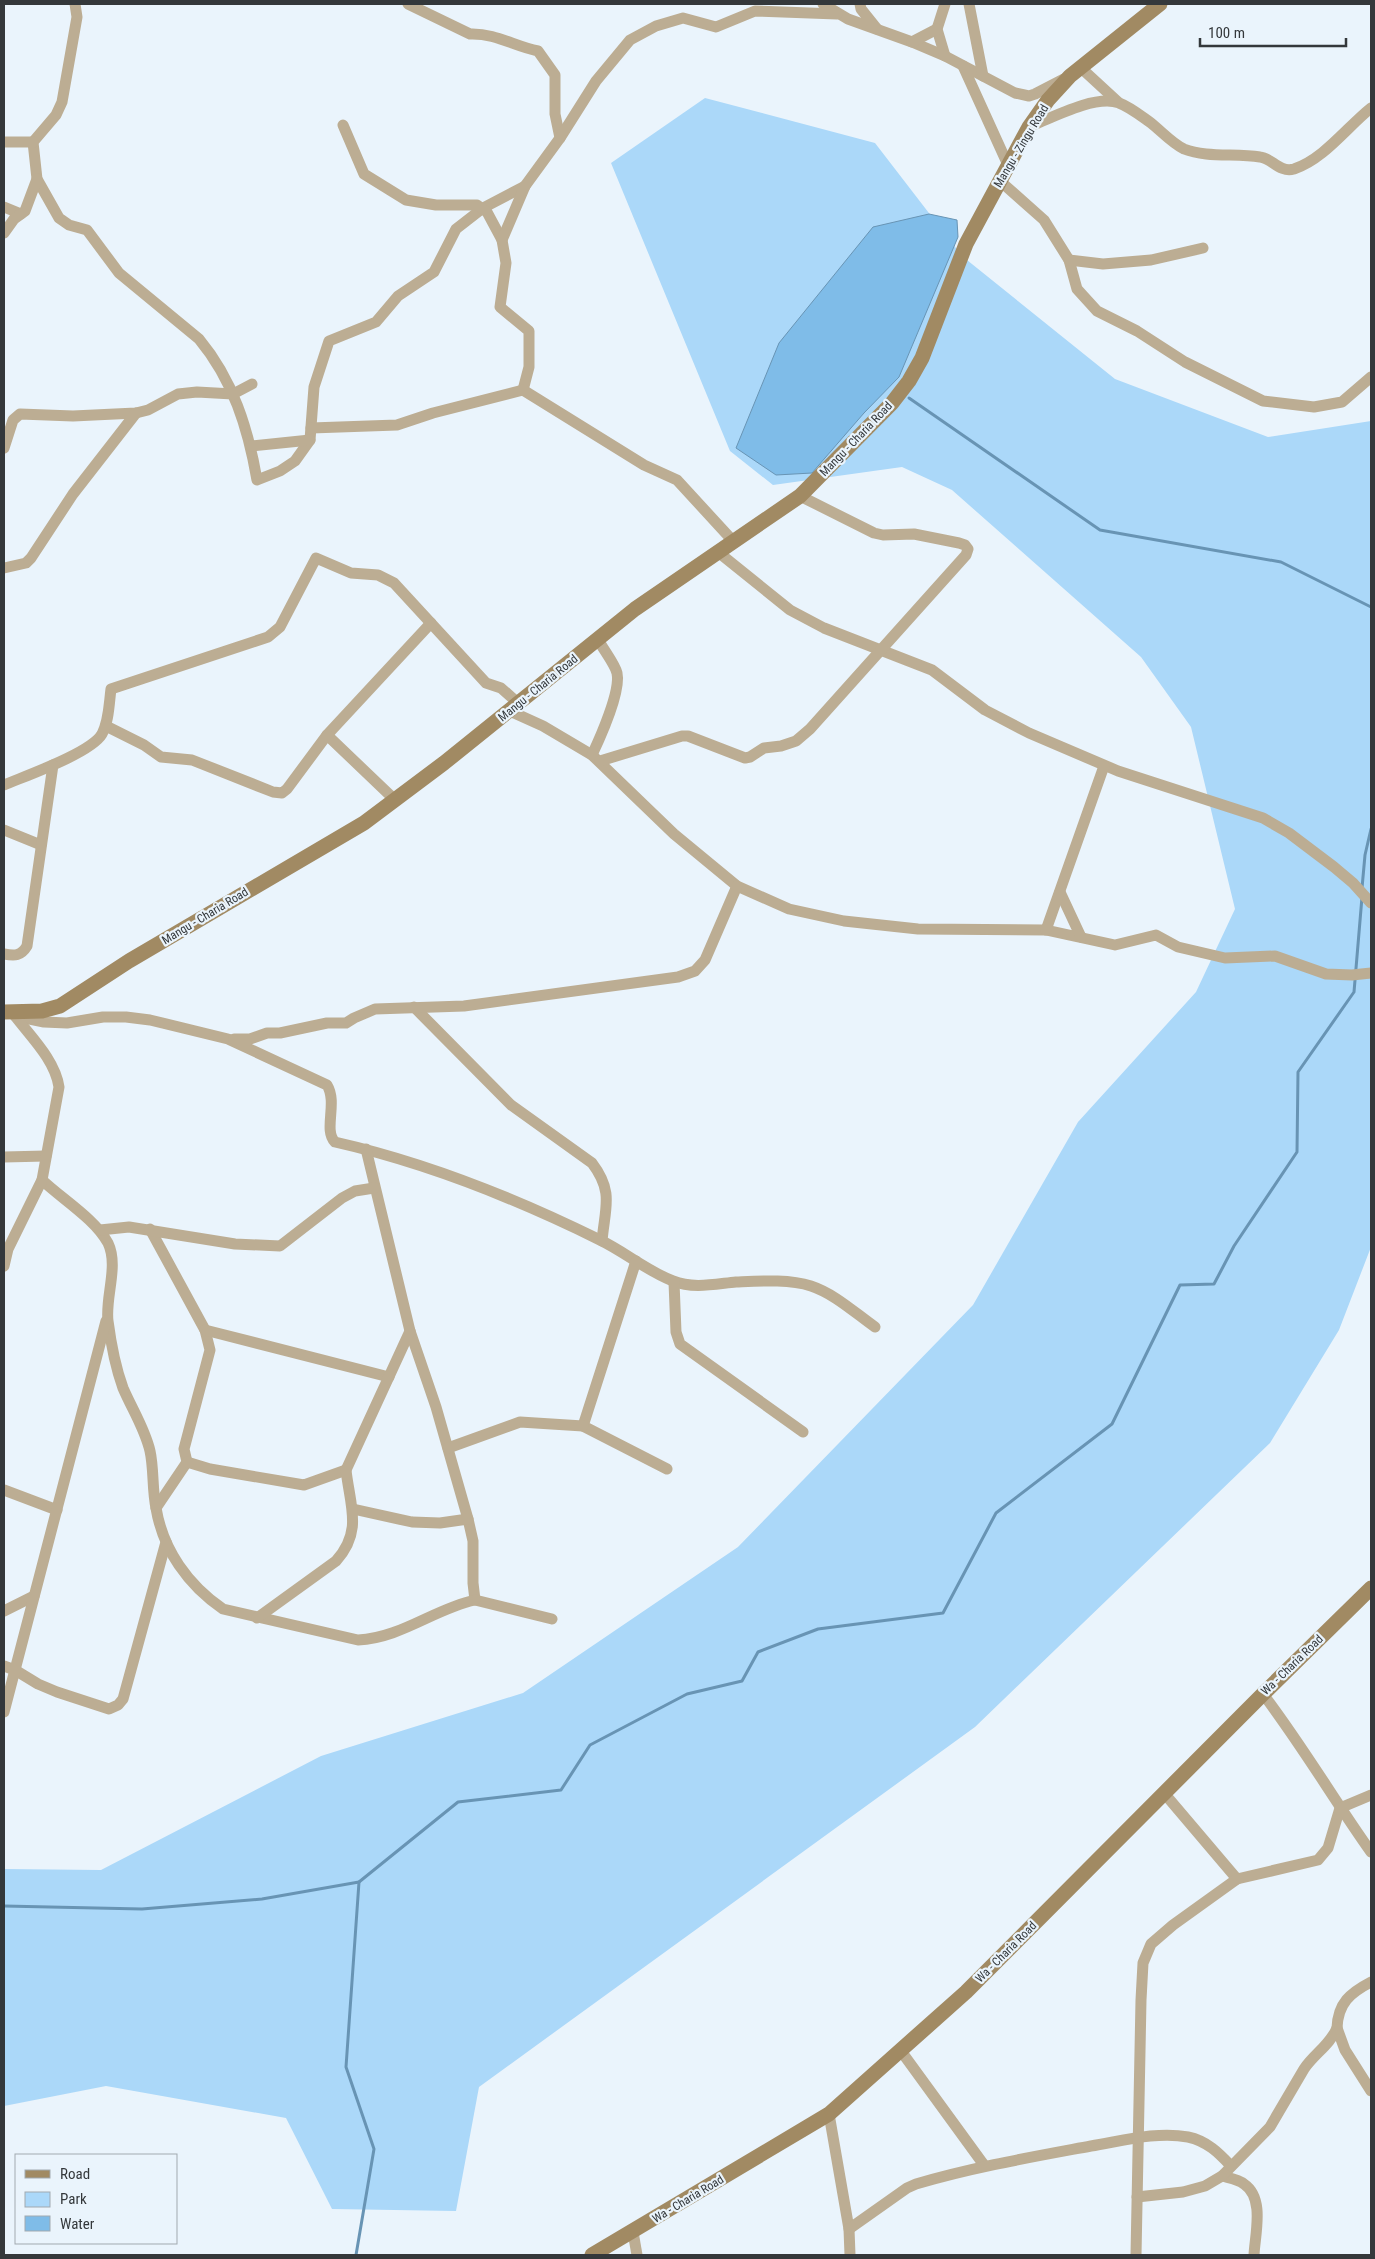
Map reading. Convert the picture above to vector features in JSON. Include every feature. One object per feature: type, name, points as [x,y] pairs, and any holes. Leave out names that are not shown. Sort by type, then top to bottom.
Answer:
[{"type":"street","points":[[75,4],[77,17],[62,102],[56,115],[33,142],[37,179],[59,218],[69,225],[87,230],[119,273],[199,339],[225,377],[234,394],[251,446],[256,480],[280,471],[295,461],[310,434],[314,387],[329,341],[376,322],[398,296],[434,272],[456,229],[483,208],[525,186]]},
{"type":"street","points":[[408,4],[470,34],[481,34],[505,39],[521,48],[538,52],[556,75],[555,114],[560,138]]},
{"type":"street","points":[[822,4],[837,14],[945,56],[1015,93],[1029,96],[1075,71],[1183,148],[1201,154],[1241,154],[1264,157],[1280,168],[1292,170],[1325,150],[1371,108]]},
{"type":"street","points":[[860,4],[861,9],[877,30]]},
{"type":"street","points":[[944,4],[937,29],[945,56]]},
{"type":"street","points":[[969,4],[983,76]]},
{"type":"street","name":"Mangu - Zingu Road","points":[[966,244],[1029,127],[1075,71],[1160,4]]},
{"type":"street","points":[[502,240],[525,186],[560,138],[596,81],[630,40],[656,26],[683,18],[716,27],[755,11],[837,14]]},
{"type":"street","points":[[912,42],[937,29]]},
{"type":"street","points":[[963,66],[1008,165]]},
{"type":"street","points":[[1029,127],[1093,102],[1118,102]]},
{"type":"street","points":[[343,126],[364,174],[406,200],[436,205],[477,205],[483,208],[502,240],[506,263],[500,308],[529,331],[529,368],[524,390]]},
{"type":"street","points":[[4,142],[33,142]]},
{"type":"street","points":[[4,233],[14,219],[26,211],[37,179]]},
{"type":"street","points":[[1000,181],[1044,220],[1069,260],[1077,289],[1097,311],[1137,331],[1185,362],[1263,401],[1314,407],[1342,402],[1371,376]]},
{"type":"street","points":[[4,206],[21,214]]},
{"type":"street","name":"Mangu - Charia Road","points":[[8,1014],[42,1011],[60,1006],[129,961],[254,886],[343,836],[395,800],[635,609],[800,496],[892,403],[909,381],[922,358],[966,244]]},
{"type":"street","points":[[1069,260],[1103,264],[1151,260],[1203,248]]},
{"type":"street","points":[[4,448],[13,420],[20,414],[73,416],[136,413],[148,410],[178,394],[197,392],[234,394],[252,384]]},
{"type":"street","points":[[251,446],[310,434],[396,425],[433,413],[524,390],[644,465],[677,480],[733,541]]},
{"type":"street","points":[[4,568],[19,566],[31,558],[73,494],[136,413]]},
{"type":"street","points":[[596,758],[682,736],[688,736],[745,758],[764,748],[781,746],[796,741],[810,729],[966,555],[968,549],[960,543],[914,534],[883,535],[874,533],[800,496]]},
{"type":"street","points":[[718,552],[790,610],[824,628],[932,670],[985,710],[1037,736],[1104,766],[1263,818],[1289,832],[1353,883],[1371,904]]},
{"type":"street","points":[[4,785],[92,745],[106,726],[111,689],[268,637],[274,633],[280,627],[316,558],[351,573],[387,578],[486,683],[501,688],[514,707],[596,758],[674,834],[737,886],[789,909],[844,921],[918,929],[1046,930],[1114,945],[1156,935],[1178,947],[1225,958],[1275,956],[1326,974],[1352,975],[1371,973]]},
{"type":"street","points":[[106,726],[144,744],[161,757],[192,760],[273,792],[282,793],[327,735],[431,623]]},
{"type":"street","points":[[596,758],[614,694],[617,673],[598,639]]},
{"type":"street","points":[[327,735],[395,800]]},
{"type":"street","points":[[4,954],[17,956],[27,946],[53,764]]},
{"type":"street","points":[[1046,930],[1104,766]]},
{"type":"street","points":[[4,830],[41,846]]},
{"type":"street","points":[[228,1040],[250,1039],[267,1033],[280,1033],[327,1023],[346,1023],[375,1009],[464,1006],[678,977],[695,971],[705,960],[737,886]]},
{"type":"street","points":[[1060,892],[1081,937]]},
{"type":"street","points":[[414,1007],[511,1105],[592,1163],[601,1176],[607,1191],[602,1241]]},
{"type":"street","points":[[8,1014],[44,1022],[67,1023],[103,1017],[126,1017],[150,1020],[228,1040],[327,1085],[331,1092],[333,1103],[331,1138],[335,1142],[366,1149],[436,1170],[486,1188],[602,1241],[674,1282],[691,1286],[740,1282],[791,1282],[812,1286],[833,1297],[875,1327]]},
{"type":"street","points":[[4,1266],[8,1249],[42,1180],[59,1087],[52,1065],[8,1014]]},
{"type":"street","points":[[366,1149],[373,1171],[374,1188],[410,1331],[448,1448],[468,1519],[473,1541],[472,1584],[475,1600]]},
{"type":"street","points":[[4,1157],[46,1156]]},
{"type":"street","points":[[42,1180],[100,1230],[112,1253],[108,1315],[112,1354],[150,1451],[156,1508],[166,1542],[176,1564],[207,1598],[223,1609],[349,1638],[369,1639],[388,1635],[451,1606],[475,1600],[552,1619]]},
{"type":"street","points":[[100,1230],[129,1227],[235,1244],[280,1246],[342,1198],[354,1191],[374,1188]]},
{"type":"street","points":[[150,1229],[206,1330],[210,1350],[184,1449],[187,1462],[156,1508]]},
{"type":"street","points":[[583,1426],[636,1261]]},
{"type":"street","points":[[674,1282],[676,1332],[680,1344],[803,1432]]},
{"type":"street","points":[[4,1712],[9,1668],[34,1596],[108,1315]]},
{"type":"street","points":[[206,1330],[389,1377]]},
{"type":"street","points":[[257,1618],[336,1561],[346,1550],[352,1536],[353,1509],[348,1491],[346,1470],[410,1331]]},
{"type":"street","points":[[448,1448],[520,1422],[583,1426],[667,1469]]},
{"type":"street","points":[[187,1462],[210,1469],[304,1485],[346,1470]]},
{"type":"street","points":[[4,1490],[56,1510]]},
{"type":"street","points":[[353,1509],[412,1522],[440,1523],[468,1519]]},
{"type":"street","points":[[9,1668],[57,1692],[108,1709],[118,1705],[123,1699],[166,1542]]},
{"type":"street","name":"Wa - Charia Road","points":[[592,2255],[829,2114],[966,1992],[1371,1588]]},
{"type":"street","points":[[4,1610],[34,1596]]},
{"type":"street","points":[[1263,1694],[1293,1733],[1340,1808],[1371,1852]]},
{"type":"street","points":[[1164,1793],[1237,1879]]},
{"type":"street","points":[[1340,1808],[1371,1795]]},
{"type":"street","points":[[1136,2255],[1143,1963],[1151,1944],[1173,1924],[1237,1879],[1318,1860],[1328,1848],[1340,1808]]},
{"type":"street","points":[[1371,1982],[1344,2000],[1337,2015],[1337,2028],[1345,2050],[1371,2091]]},
{"type":"street","points":[[1137,2197],[1183,2192],[1205,2186],[1222,2176],[1270,2128],[1304,2068],[1329,2043],[1337,2028]]},
{"type":"street","points":[[900,2051],[984,2165]]},
{"type":"street","points":[[829,2114],[849,2229],[850,2255]]},
{"type":"street","points":[[849,2229],[907,2188],[984,2165],[1138,2138],[1173,2135],[1200,2140],[1213,2148],[1231,2166]]},
{"type":"street","points":[[1222,2176],[1242,2182],[1253,2193],[1257,2203],[1254,2255]]},
{"type":"street","points":[[633,2232],[637,2255]]},
{"type":"green space","points":[[705,98],[875,143],[962,256],[1115,379],[1268,437],[1371,421],[1371,1247],[1339,1330],[1270,1443],[975,1727],[479,2087],[456,2211],[332,2209],[286,2118],[106,2086],[4,2106],[4,1869],[101,1870],[321,1756],[523,1693],[738,1547],[973,1305],[1078,1122],[1196,992],[1235,909],[1191,727],[1141,657],[952,490],[902,467],[773,485],[730,451],[611,163]]},
{"type":"water","points":[[929,214],[957,220],[958,237],[899,377],[864,413],[812,473],[776,475],[736,448],[779,343],[873,227]]},
{"type":"waterway","points":[[909,398],[1100,530],[1281,562],[1371,607]]},
{"type":"waterway","points":[[1362,888],[1365,855],[1371,829]]},
{"type":"waterway","points":[[4,1906],[142,1909],[262,1899],[359,1882],[458,1802],[561,1790],[590,1745],[687,1694],[742,1681],[758,1652],[818,1629],[943,1613],[996,1513],[1112,1424],[1180,1285],[1214,1284],[1234,1246],[1297,1152],[1298,1072],[1354,992],[1362,897]]},
{"type":"waterway","points":[[356,2255],[374,2149],[346,2067],[359,1882]]}]
